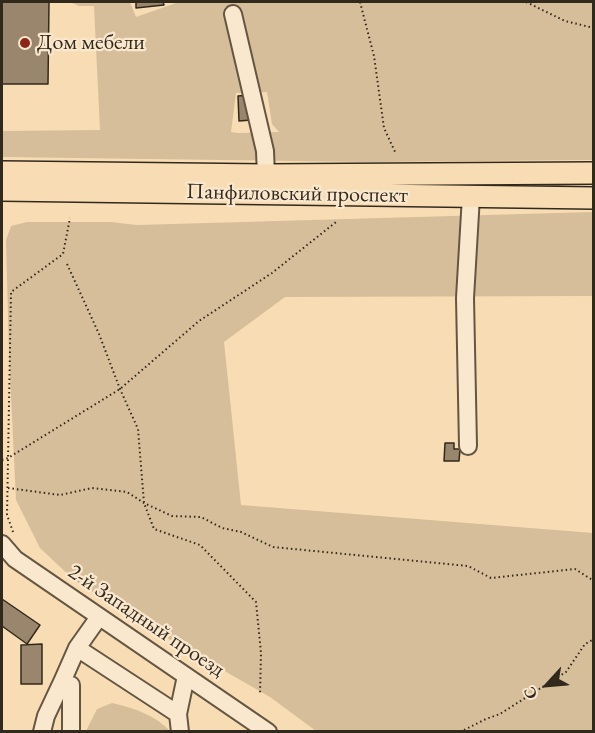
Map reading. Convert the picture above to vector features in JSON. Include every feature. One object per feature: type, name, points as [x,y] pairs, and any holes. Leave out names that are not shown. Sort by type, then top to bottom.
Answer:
[{"type":"main road","name":"Панфиловский проспект","points":[[2,172],[266,175],[594,173]]},
{"type":"main road","name":"Панфиловский проспект","points":[[2,190],[594,198]]},
{"type":"street","points":[[232,14],[265,151],[266,175]]},
{"type":"street","points":[[468,446],[465,298],[471,196]]},
{"type":"street","name":"2-й Западный проезд","points":[[8,542],[15,559],[268,732]]},
{"type":"street","points":[[42,732],[46,716],[76,648],[99,617]]},
{"type":"street","points":[[76,648],[178,714]]},
{"type":"street","points":[[180,732],[178,714],[186,676]]},
{"type":"street","points":[[71,685],[71,732]]},
{"type":"path","points":[[360,2],[374,56],[384,128],[396,154]]},
{"type":"path","points":[[526,2],[565,21],[594,28]]},
{"type":"path","points":[[8,542],[11,292],[63,254],[70,218]]},
{"type":"path","points":[[2,460],[120,389],[199,321],[272,273],[336,222]]},
{"type":"path","points":[[67,264],[138,429],[144,503],[154,529],[200,545],[256,602],[261,653],[260,695]]},
{"type":"path","points":[[8,488],[60,495],[92,488],[127,492],[172,516],[201,518],[222,528],[241,532],[273,547],[468,566],[491,578],[575,569],[594,581]]},
{"type":"path","points":[[460,732],[500,714],[566,672],[585,644],[594,639]]},
{"type":"shaded area","points":[[70,2],[130,2],[136,17],[179,2],[593,2],[593,160],[366,162],[2,157],[2,131],[100,130],[94,6],[79,6]],"holes":[[[267,92],[272,124],[279,132],[231,132],[236,93]]]},
{"type":"shaded area","points":[[593,212],[593,296],[285,297],[224,342],[241,505],[593,533],[593,731],[316,731],[270,697],[146,626],[74,580],[40,548],[16,500],[6,240],[11,226],[27,222],[111,222],[137,225]]},
{"type":"shaded area","points":[[112,703],[144,713],[170,731],[86,731],[97,709]]},
{"type":"building","name":"Дом мебели","points":[[2,2],[49,2],[48,84],[2,84]]},
{"type":"building","points":[[136,2],[163,2],[164,5],[136,8]]},
{"type":"building","points":[[249,95],[251,120],[239,121],[238,96]]},
{"type":"building","points":[[445,443],[454,443],[454,449],[460,449],[459,461],[444,461]]},
{"type":"building","points":[[2,599],[40,625],[27,644],[2,626]]},
{"type":"building","points":[[42,644],[42,684],[21,684],[21,645]]},
{"type":"place","name":"Дом мебели","points":[[25,43]]}]
